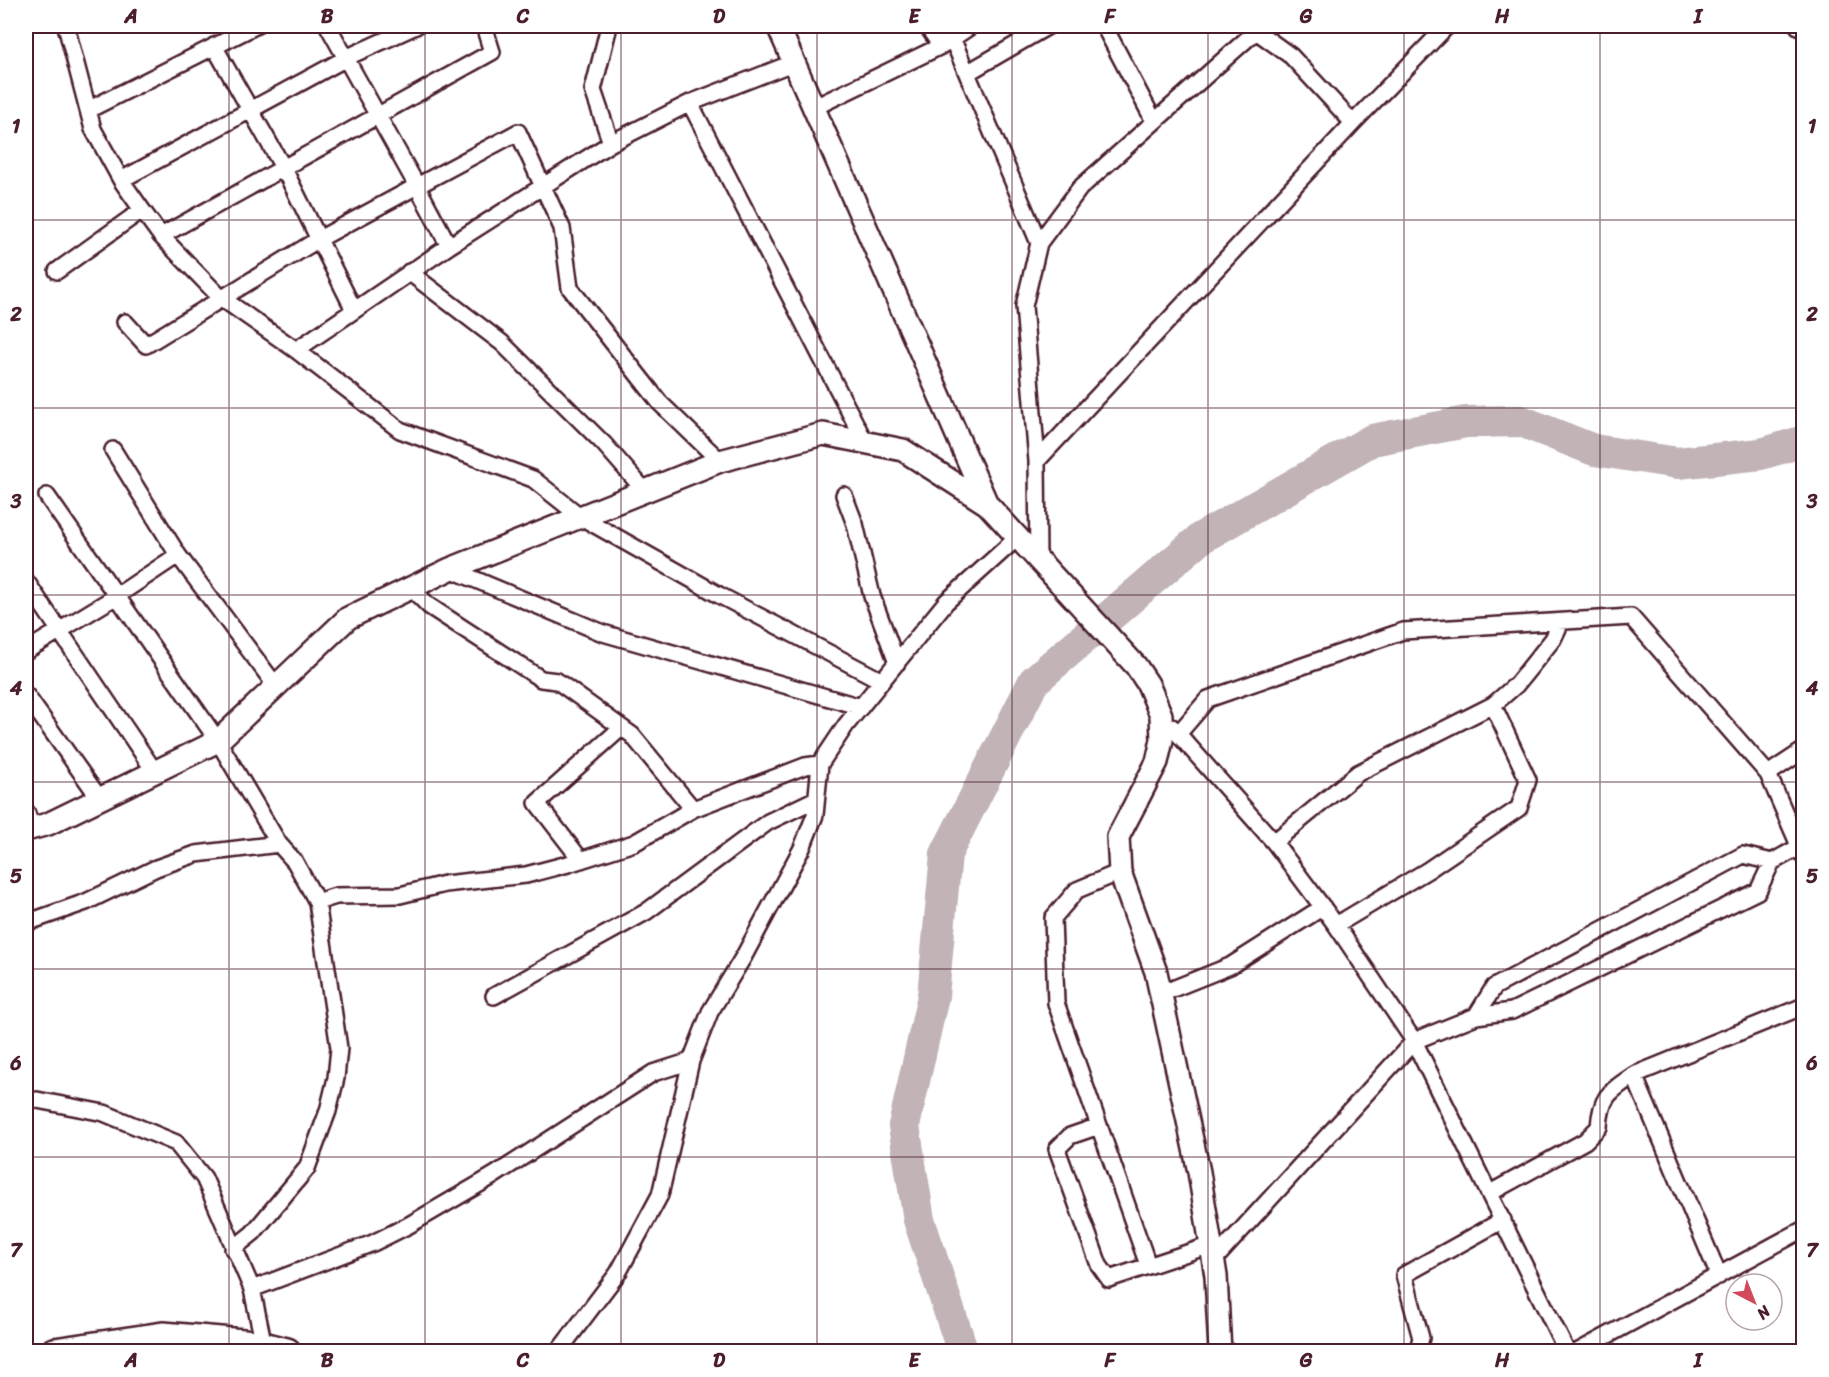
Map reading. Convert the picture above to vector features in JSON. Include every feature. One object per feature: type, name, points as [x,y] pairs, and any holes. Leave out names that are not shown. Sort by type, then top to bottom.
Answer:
[{"type":"highway","points":[[54,1352],[163,1336],[275,1349]]},
{"type":"main road","points":[[778,26],[987,504]]},
{"type":"main road","points":[[28,823],[100,799],[218,741],[348,618],[450,569],[720,461],[823,434],[903,450],[987,504],[1136,666],[1148,684],[1161,714],[1162,740],[1157,762],[1118,837],[1120,872],[1156,972],[1199,1172],[1213,1252],[1220,1352]]},
{"type":"street","points":[[66,26],[93,129],[121,180],[161,236],[220,297],[296,350],[400,430],[533,479],[582,517],[719,595],[882,681]]},
{"type":"street","points":[[88,110],[255,26]]},
{"type":"street","points":[[328,26],[379,113],[449,246]]},
{"type":"street","points":[[121,180],[346,59],[417,26]]},
{"type":"street","points":[[161,236],[492,52],[484,26]]},
{"type":"street","points":[[608,26],[593,90],[611,142]]},
{"type":"street","points":[[927,26],[946,42],[967,73],[1039,243]]},
{"type":"street","points":[[815,107],[946,42],[971,26]]},
{"type":"street","points":[[967,73],[1048,26]]},
{"type":"street","points":[[1104,26],[1154,121]]},
{"type":"street","points":[[1037,462],[1353,123],[1447,26]]},
{"type":"street","points":[[1798,26],[1803,28]]},
{"type":"street","points":[[1038,558],[1037,462],[1024,306],[1039,243],[1080,188],[1255,28],[1291,56],[1353,123]]},
{"type":"street","points":[[214,46],[284,169],[354,310]]},
{"type":"street","points":[[296,350],[409,272],[611,142],[690,104],[795,62]]},
{"type":"street","points":[[690,104],[865,442]]},
{"type":"street","points":[[125,322],[146,345],[220,297],[319,239],[518,132],[562,228],[570,288],[660,403],[720,461]]},
{"type":"street","points":[[57,271],[142,210]]},
{"type":"street","points":[[409,272],[502,343],[604,444],[645,491]]},
{"type":"street","points":[[113,450],[178,555],[276,687]]},
{"type":"street","points":[[843,495],[855,524],[872,596],[897,663]]},
{"type":"street","points":[[46,496],[218,741],[279,844],[295,862],[317,902],[339,1048],[336,1078],[328,1111],[307,1168],[253,1233],[233,1249]]},
{"type":"street","points":[[558,1352],[618,1273],[660,1195],[691,1061],[710,1012],[744,956],[802,848],[815,815],[820,764],[861,707],[946,602],[1018,537]]},
{"type":"street","points":[[26,651],[115,597],[178,555]]},
{"type":"street","points":[[450,569],[603,633],[861,707]]},
{"type":"street","points":[[26,580],[155,772]]},
{"type":"street","points":[[412,589],[429,606],[541,679],[557,681],[620,729],[632,735],[693,809]]},
{"type":"street","points":[[1178,734],[1208,699],[1403,631],[1631,617],[1768,774],[1801,852],[1772,862],[1743,855],[1494,987],[1476,1016]]},
{"type":"street","points":[[1274,842],[1358,773],[1493,705],[1516,685],[1546,648],[1561,622]]},
{"type":"street","points":[[26,695],[100,799]]},
{"type":"street","points":[[1336,925],[1428,870],[1519,808],[1528,780],[1493,705]]},
{"type":"street","points":[[1161,714],[1274,842],[1336,925],[1414,1041],[1568,1352]]},
{"type":"street","points":[[581,860],[537,803],[620,729]]},
{"type":"street","points":[[1768,774],[1803,750]]},
{"type":"street","points":[[317,902],[336,896],[400,895],[445,884],[526,875],[581,860],[634,843],[693,809],[805,766],[820,764]]},
{"type":"street","points":[[494,996],[646,912],[768,822],[816,799]]},
{"type":"street","points":[[26,923],[86,902],[156,868],[196,854],[279,844]]},
{"type":"street","points":[[1099,1126],[1070,1136],[1057,1149],[1100,1265],[1109,1278],[1148,1265],[1213,1252],[1414,1041],[1476,1016],[1512,1011],[1758,891],[1772,862]]},
{"type":"street","points":[[1120,872],[1077,891],[1053,918],[1056,1002],[1148,1265]]},
{"type":"street","points":[[1160,994],[1230,966],[1323,907]]},
{"type":"street","points":[[1490,1193],[1585,1141],[1599,1127],[1600,1107],[1609,1092],[1634,1075],[1803,1006]]},
{"type":"street","points":[[252,1289],[373,1243],[410,1224],[493,1176],[653,1073],[691,1061]]},
{"type":"street","points":[[1634,1075],[1719,1276]]},
{"type":"street","points":[[37,1100],[104,1113],[157,1133],[176,1143],[204,1178],[275,1349]]},
{"type":"street","points":[[1417,1352],[1421,1338],[1404,1275],[1503,1220]]},
{"type":"street","points":[[1577,1352],[1803,1230]]},
{"type":"waterway","points":[[963,1352],[919,1220],[904,1126],[933,996],[946,854],[1034,681],[1201,538],[1372,440],[1466,422],[1521,421],[1594,450],[1678,463],[1761,454],[1804,441]]}]
